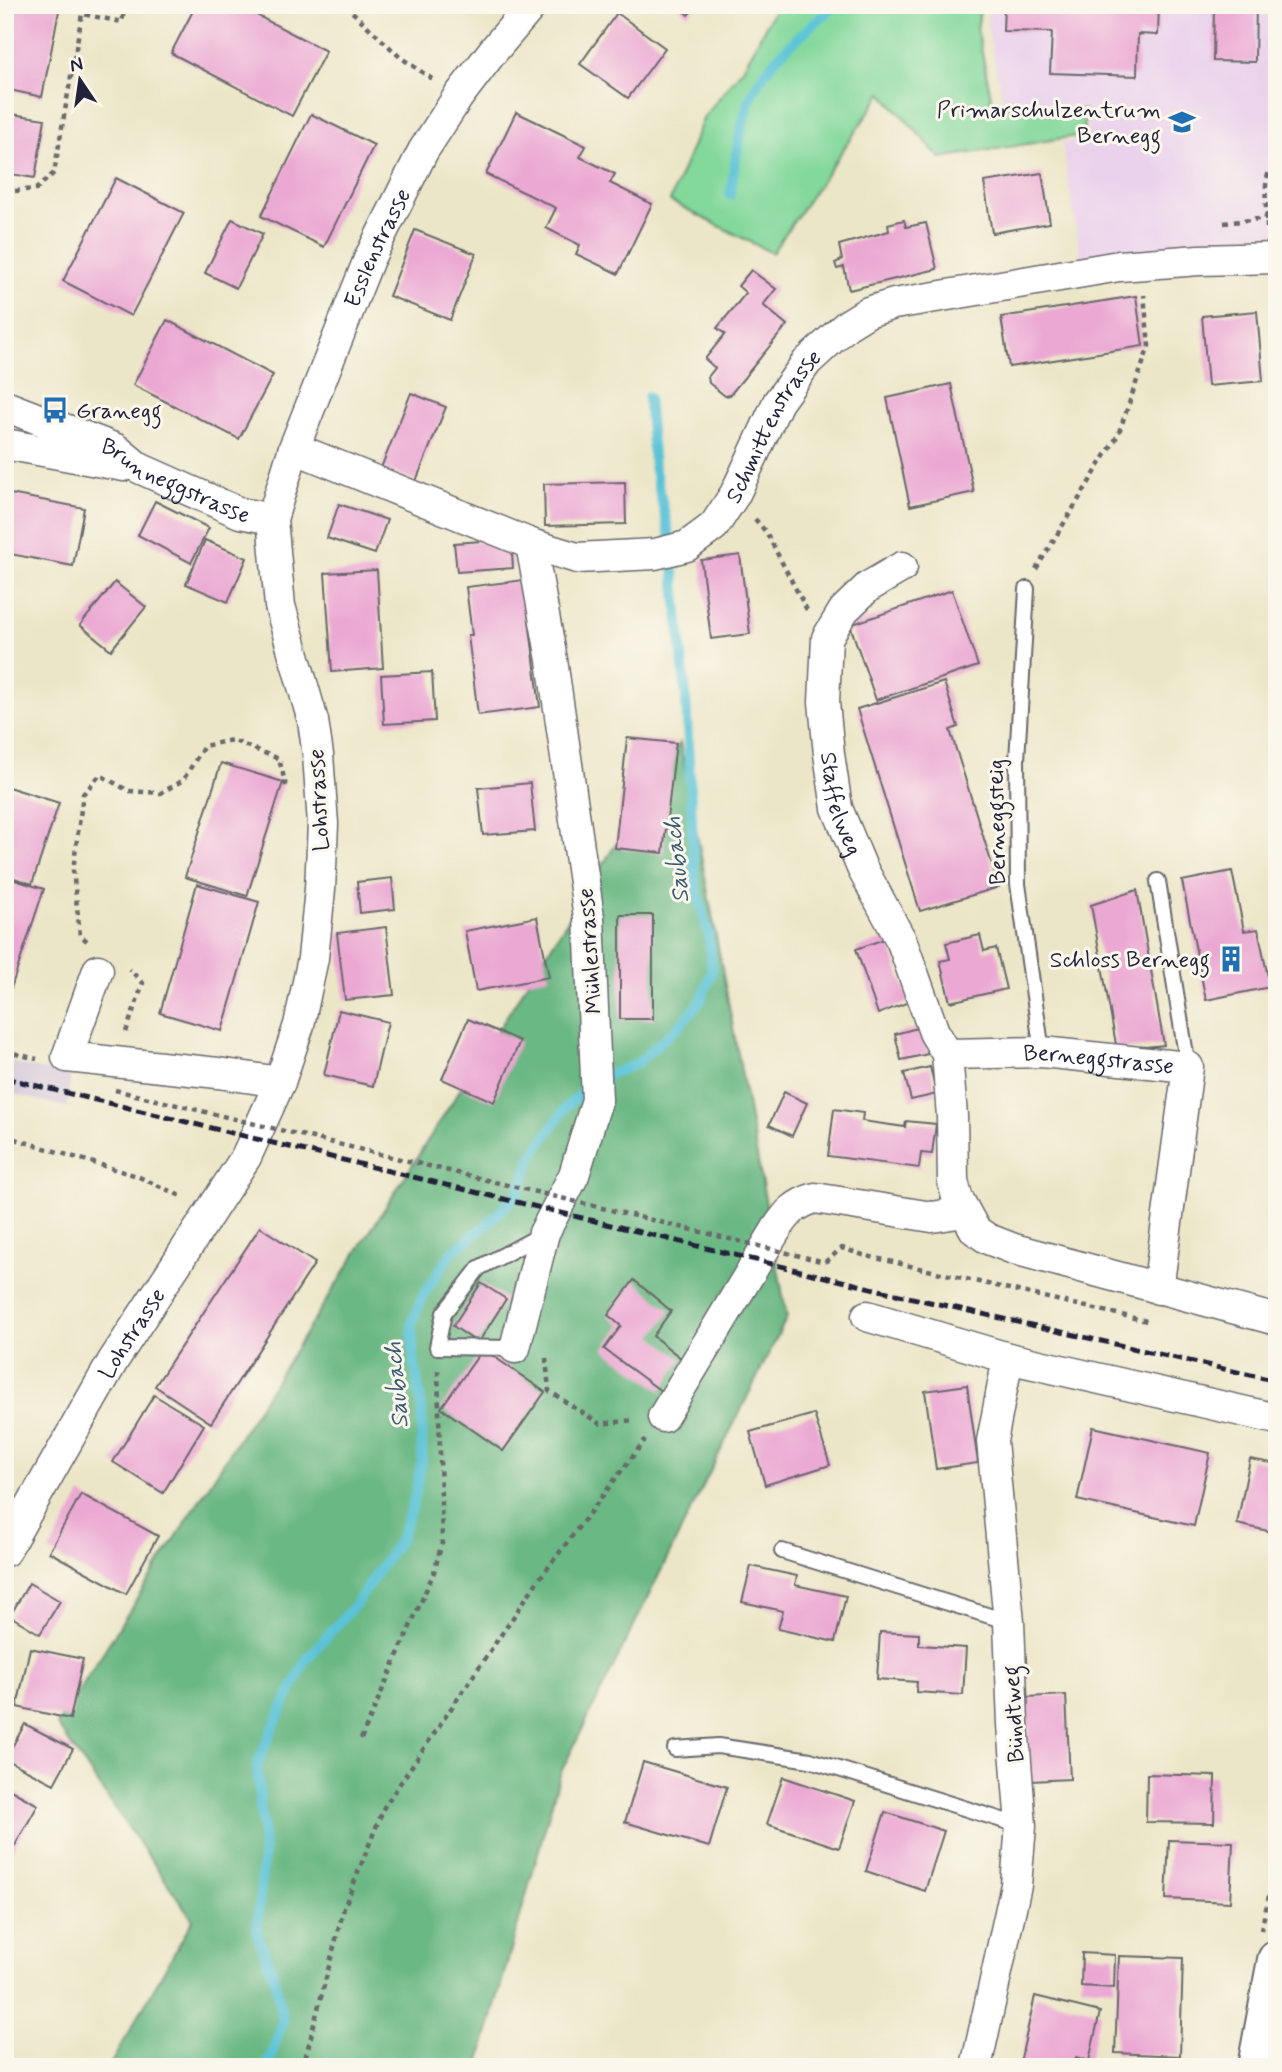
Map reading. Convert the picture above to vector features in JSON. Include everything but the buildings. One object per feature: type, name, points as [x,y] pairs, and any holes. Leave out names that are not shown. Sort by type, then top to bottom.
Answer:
[{"type":"main road","points":[[1256,2067],[1277,1960]]},
{"type":"street","name":"Esslenstrasse","points":[[272,519],[294,448],[369,259],[423,151],[458,97],[532,5]]},
{"type":"street","name":"Schmittenstrasse","points":[[294,448],[531,544],[577,558],[655,555],[687,546],[715,527],[735,494],[778,402],[807,362],[847,325],[868,312],[907,302],[1119,266],[1199,260],[1272,249]]},
{"type":"street","name":"Brunneggstrasse","points":[[5,406],[116,449],[139,468],[240,513],[272,519]]},
{"type":"street","points":[[5,444],[139,468]]},
{"type":"street","name":"Lohstrasse","points":[[5,1551],[113,1360],[246,1157],[280,1082],[299,1025],[313,958],[323,824],[313,721],[280,606],[272,519]]},
{"type":"street","name":"Mühlestrasse","points":[[515,1348],[544,1233],[574,1175],[597,1100],[590,917],[552,660],[531,544]]},
{"type":"street","name":"Staffelweg","points":[[902,567],[868,587],[844,610],[827,638],[824,702],[837,808],[862,868],[902,942],[934,1032],[947,1054]]},
{"type":"street","points":[[106,961],[67,1057],[115,1076],[218,1073],[280,1082]]},
{"type":"street","name":"Berneggstrasse","points":[[947,1054],[1042,1052],[1188,1067],[1158,1289]]},
{"type":"street","points":[[947,1054],[953,1181],[964,1212],[975,1230],[988,1240],[1014,1249],[1277,1320]]},
{"type":"street","points":[[663,1417],[776,1230],[787,1213],[800,1202],[815,1198],[932,1217],[964,1212]]},
{"type":"street","points":[[867,1316],[1008,1358],[1277,1419]]},
{"type":"street","name":"Bündtweg","points":[[976,2067],[1016,1885],[1021,1826],[1009,1622],[992,1441],[1008,1358]]},
{"type":"lane","name":"Berneggsteig","points":[[1027,589],[1017,760],[1018,884],[1042,1052]]},
{"type":"lane","points":[[1158,881],[1188,1067]]},
{"type":"lane","points":[[515,1348],[437,1347],[444,1313],[479,1268],[544,1233]]},
{"type":"lane","points":[[782,1551],[1009,1622]]},
{"type":"lane","points":[[675,1749],[718,1746],[810,1760],[1021,1826]]},
{"type":"path","points":[[5,192],[36,189],[54,173],[82,14],[122,22],[125,5]]},
{"type":"path","points":[[345,5],[400,57],[458,97]]},
{"type":"path","points":[[1272,249],[1267,218],[1267,173],[1277,161]]},
{"type":"path","points":[[1224,223],[1267,218]]},
{"type":"path","points":[[1027,589],[1033,574],[1118,435],[1149,346],[1142,284]]},
{"type":"path","points":[[735,494],[766,532],[807,611],[827,638]]},
{"type":"path","points":[[288,792],[279,759],[232,740],[204,746],[183,780],[160,793],[129,791],[100,775],[83,794],[73,870],[80,935],[106,961],[132,970],[143,983],[115,1076],[825,1262],[842,1248],[1160,1324]]},
{"type":"path","points":[[5,1051],[22,1055]]},
{"type":"path","points":[[5,1136],[137,1175],[213,1211]]},
{"type":"path","points":[[361,1740],[434,1572],[442,1543],[437,1347]]},
{"type":"path","points":[[546,1355],[549,1391],[600,1424],[663,1417]]},
{"type":"path","points":[[303,2067],[344,1908],[384,1807],[537,1582],[663,1417]]},
{"type":"shaded area","name":"Primarschulzentrum Bernegg","points":[[989,5],[1277,5],[1277,233],[1180,241],[1179,249],[1081,258],[1062,143],[1087,137],[1087,107],[1003,102],[987,25]]},
{"type":"shaded area","points":[[5,1061],[70,1076],[67,1107],[5,1092]]},
{"type":"green space","points":[[777,5],[981,5],[977,29],[993,107],[1085,110],[1083,135],[940,158],[882,93],[772,253],[670,201],[704,117],[744,67]]},
{"type":"green space","points":[[680,743],[787,1317],[560,1774],[478,2067],[109,2067],[193,1920],[57,1725]]},
{"type":"waterway","name":"Saubach","points":[[730,195],[742,127],[754,90],[785,49],[836,5]]},
{"type":"waterway","name":"Saubach","points":[[648,397],[654,466],[670,538]]},
{"type":"waterway","name":"Saubach","points":[[264,2067],[271,2057],[283,2020],[275,1980],[257,1933],[264,1849],[257,1765],[306,1660],[358,1601],[400,1539],[413,1504],[422,1461],[422,1412],[412,1323],[422,1297],[451,1253],[483,1228],[518,1194],[533,1155],[566,1107],[598,1079],[636,1064],[680,1025],[701,1001],[712,971],[709,936],[695,883],[686,697],[673,561]]},
{"type":"railway","points":[[5,1078],[908,1297],[1277,1381]]},
{"type":"place","name":"Primarschulzentrum Bernegg","points":[[1182,122]]},
{"type":"place","name":"Granegg","points":[[55,410]]},
{"type":"place","name":"Schloss Bernegg","points":[[1231,959]]}]
